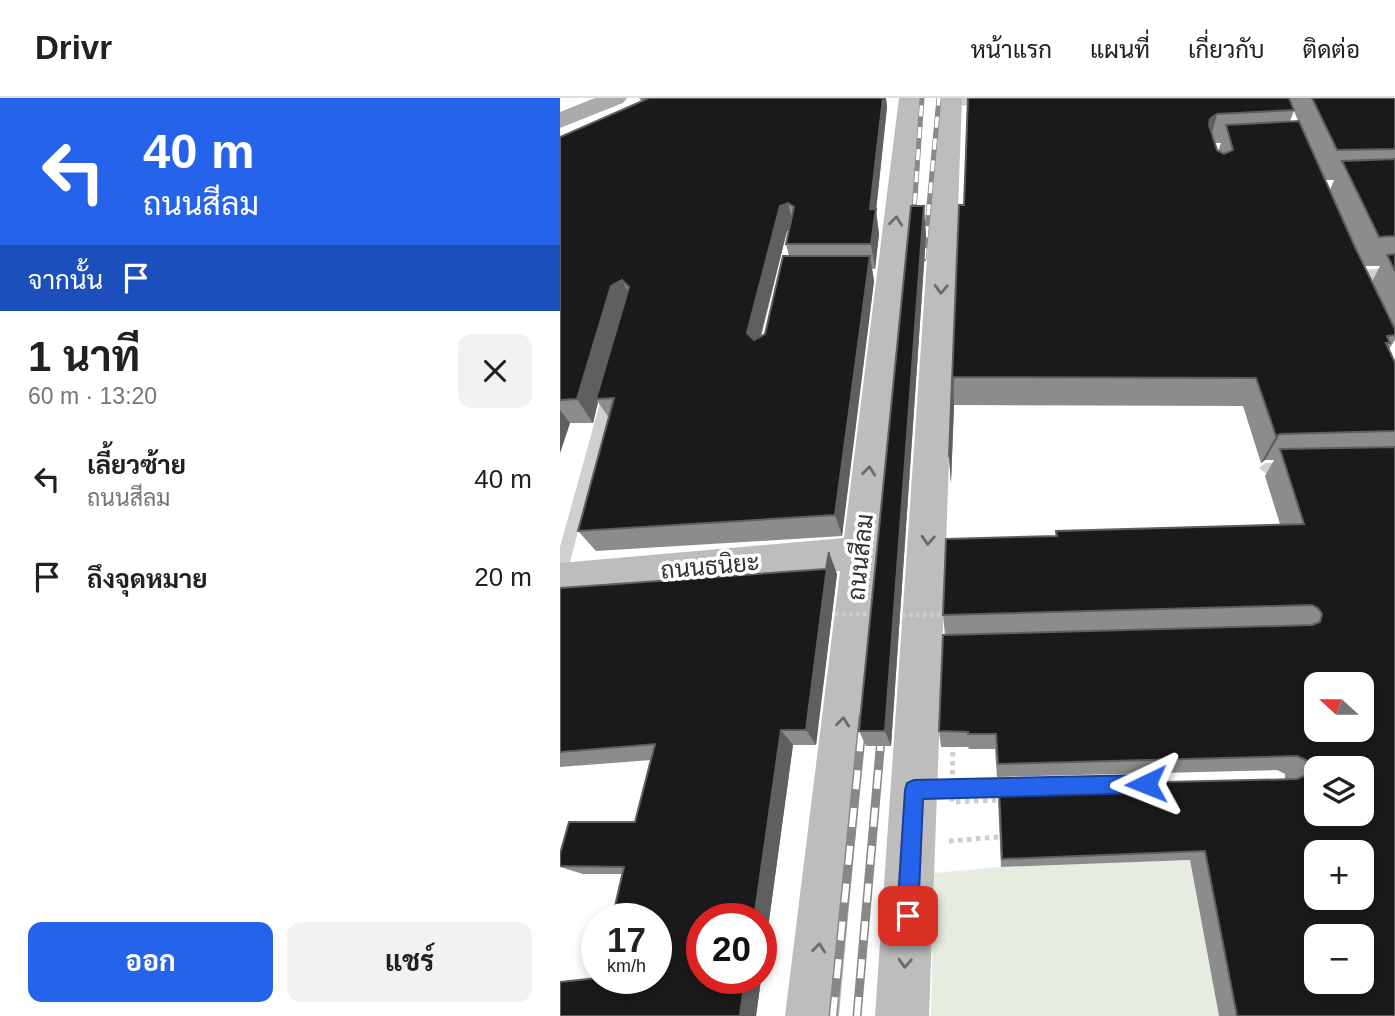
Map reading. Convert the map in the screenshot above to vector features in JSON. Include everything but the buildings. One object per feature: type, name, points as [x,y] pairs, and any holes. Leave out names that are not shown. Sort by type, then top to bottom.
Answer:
[{"type":"main road","points":[[560,114],[597,98]]},
{"type":"main road","points":[[560,121],[615,98]]},
{"type":"main road","points":[[902,1016],[914,790],[932,646],[937,99]]},
{"type":"main road","name":"ถนนสีลม","points":[[812,1016],[860,555],[884,275],[937,99]]},
{"type":"main road","name":"ถนนธนิยะ","points":[[560,580],[843,554],[860,555]]},
{"type":"street","points":[[937,99],[1067,98]]},
{"type":"street","points":[[1343,254],[1363,299]]},
{"type":"street","points":[[1352,276],[1395,274]]},
{"type":"lane","points":[[560,573],[614,376]]},
{"type":"lane","points":[[1265,468],[1304,467]]},
{"type":"lane","points":[[914,790],[1032,787]]},
{"type":"path","points":[[821,614],[956,615]]},
{"type":"path","points":[[953,735],[952,802],[998,800]]},
{"type":"path","points":[[934,842],[999,837]]},
{"type":"shaded area","points":[[1190,860],[1219,1016],[931,1016],[934,873],[1001,867]]},
{"type":"railway","points":[[913,226],[922,98]]},
{"type":"railway","points":[[924,259],[939,98]]},
{"type":"railway","points":[[833,1016],[863,717]]},
{"type":"railway","points":[[857,1016],[882,727]]},
{"type":"route","points":[[908,916],[914,790],[1146,784]]}]
